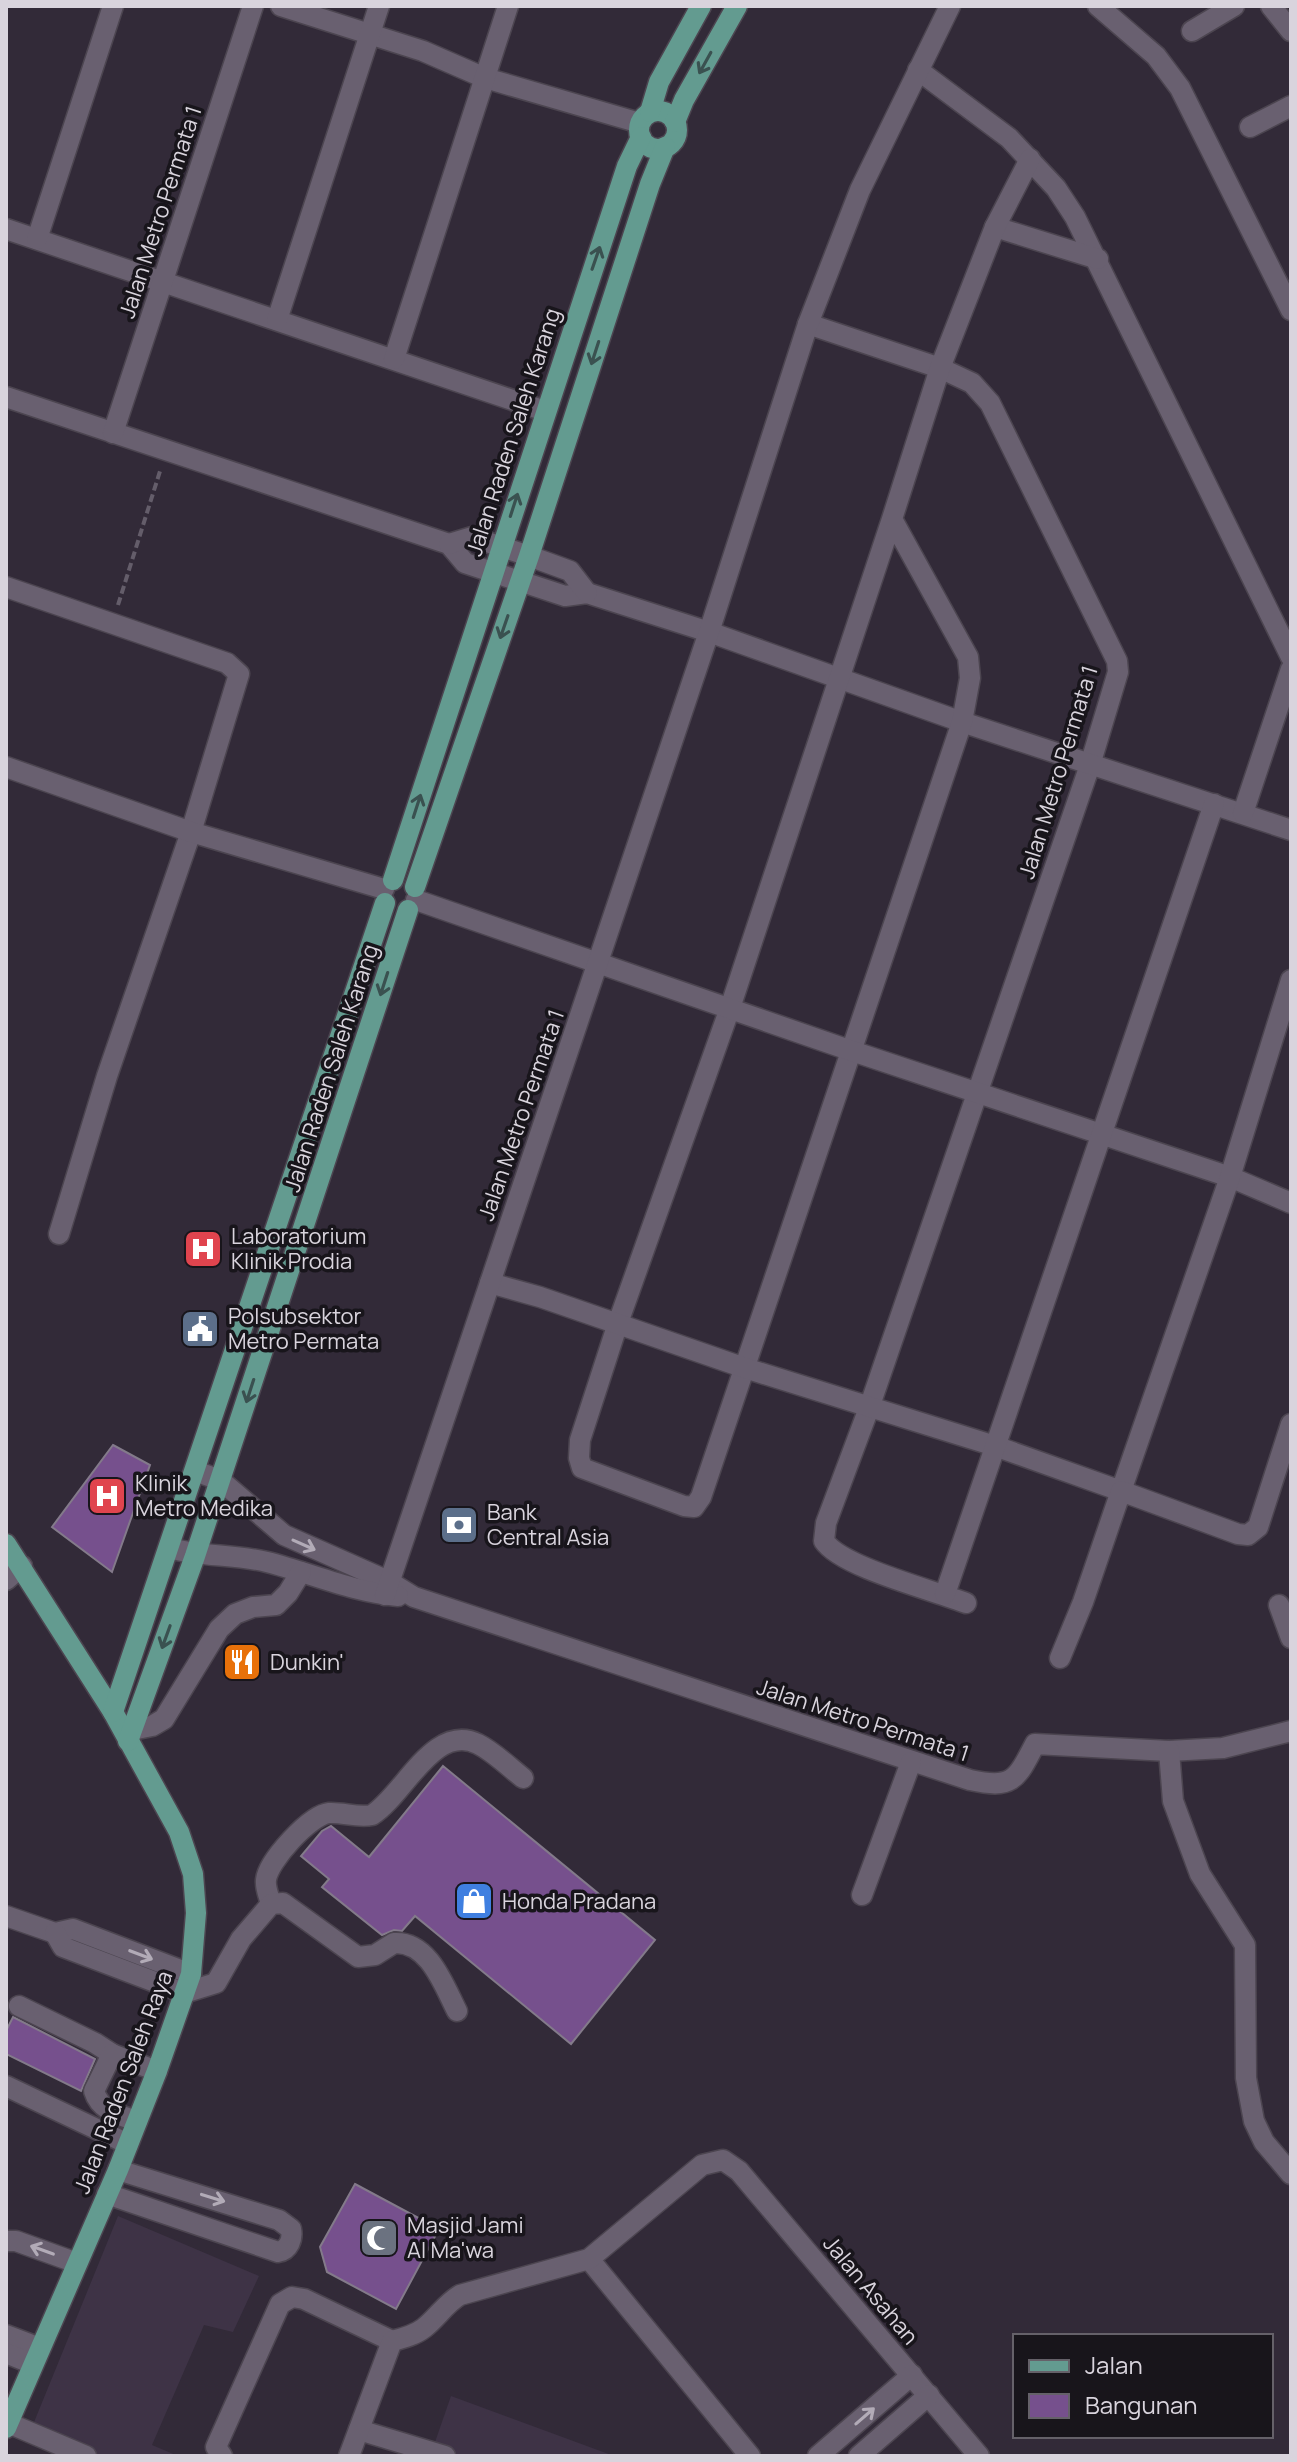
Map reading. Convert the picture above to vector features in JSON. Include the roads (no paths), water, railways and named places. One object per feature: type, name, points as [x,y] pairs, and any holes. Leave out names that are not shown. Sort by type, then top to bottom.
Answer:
[{"type":"main road","name":"Jalan Raden Saleh Karang","points":[[113,1712],[627,166],[659,82],[701,6]]},
{"type":"main road","points":[[675,122],[665,112],[644,124],[651,147],[665,147],[675,137],[675,122],[684,100],[737,6]]},
{"type":"main road","name":"Jalan Raden Saleh Karang","points":[[130,1735],[195,1556],[650,184],[665,147]]},
{"type":"main road","points":[[406,879],[413,899],[395,911],[387,891],[406,879]]},
{"type":"main road","name":"Jalan Raden Saleh Raya","points":[[6,1544],[130,1735],[179,1832],[193,1874],[196,1913],[187,1984],[157,2071],[118,2170],[7,2426]]},
{"type":"street","points":[[37,239],[113,6]]},
{"type":"street","name":"Jalan Metro Permata 1","points":[[113,433],[253,6]]},
{"type":"street","points":[[281,6],[423,51],[485,78],[644,124]]},
{"type":"street","points":[[277,320],[379,6]]},
{"type":"street","points":[[394,359],[508,6]]},
{"type":"street","name":"Jalan Metro Permata 1","points":[[386,1588],[709,632],[808,324],[860,190],[950,6]]},
{"type":"street","points":[[1098,6],[1156,56],[1180,88],[1291,310]]},
{"type":"street","points":[[1192,31],[1234,6]]},
{"type":"street","points":[[1271,6],[1291,31]]},
{"type":"street","points":[[918,70],[1009,138],[1062,198],[1098,259],[1291,657]]},
{"type":"street","points":[[1250,127],[1291,106]]},
{"type":"street","points":[[892,519],[968,657],[970,678],[962,722],[698,1503],[694,1507],[684,1506],[586,1470],[580,1464],[580,1440],[618,1323],[730,1008],[940,368],[995,227],[1030,159]]},
{"type":"street","points":[[995,227],[1098,259]]},
{"type":"street","points":[[6,229],[545,411]]},
{"type":"street","name":"Jalan Metro Permata 1","points":[[808,324],[940,368],[972,383],[990,403],[1117,661],[1118,672],[1090,765],[869,1408],[826,1523],[824,1541],[830,1550],[856,1563],[966,1603]]},
{"type":"street","points":[[6,397],[449,544],[465,563],[565,596],[587,593],[709,632],[962,722],[1291,830]]},
{"type":"street","points":[[449,544],[472,537],[529,556],[570,571],[587,593]]},
{"type":"street","points":[[6,587],[227,663],[239,674],[191,832],[107,1076],[59,1234]]},
{"type":"street","points":[[1243,813],[1291,669]]},
{"type":"street","points":[[6,767],[191,832],[387,891]]},
{"type":"street","points":[[945,1594],[1214,804]]},
{"type":"street","points":[[413,899],[852,1051],[1230,1177],[1291,1203]]},
{"type":"street","points":[[1060,1658],[1083,1602],[1230,1177],[1291,980]]},
{"type":"street","points":[[490,1283],[618,1323],[745,1368],[995,1446],[1238,1534],[1248,1535],[1258,1527],[1291,1424]]},
{"type":"street","name":"Jalan Metro Permata 1","points":[[195,1471],[220,1480],[284,1535],[386,1588],[911,1762],[994,1785],[1005,1784],[1017,1774],[1035,1744],[1169,1751],[1223,1748],[1291,1731]]},
{"type":"street","name":"Jalan Metro Permata 1","points":[[169,1548],[195,1556],[225,1555],[252,1560],[363,1591],[386,1588]]},
{"type":"street","points":[[6,1580],[22,1566]]},
{"type":"street","points":[[130,1735],[164,1719],[219,1629],[235,1614],[253,1607],[276,1605],[301,1572]]},
{"type":"street","points":[[1279,1605],[1291,1638]]},
{"type":"street","points":[[271,1904],[267,1889],[268,1871],[282,1851],[311,1822],[326,1813],[372,1815],[433,1752],[449,1741],[475,1742],[523,1778]]},
{"type":"street","points":[[1169,1751],[1173,1801],[1200,1874],[1245,1945],[1246,2078],[1254,2121],[1264,2142],[1291,2174]]},
{"type":"street","points":[[862,1895],[911,1762]]},
{"type":"street","points":[[6,1916],[55,1933],[63,1947],[187,1984],[216,1983],[241,1939],[271,1904],[283,1903],[358,1957],[375,1955],[394,1943],[409,1945],[436,1968],[457,2011]]},
{"type":"street","points":[[19,2006],[112,2054],[157,2071]]},
{"type":"street","points":[[112,2054],[94,2091],[97,2100],[113,2113],[137,2121]]},
{"type":"street","points":[[6,2086],[128,2144]]},
{"type":"street","name":"Jalan Asahan","points":[[589,2259],[702,2165],[723,2160],[739,2171],[979,2456]]},
{"type":"street","points":[[107,2194],[278,2252],[283,2251],[290,2241],[291,2229],[279,2220],[118,2170]]},
{"type":"street","points":[[6,2241],[16,2241],[77,2263]]},
{"type":"street","points":[[222,2456],[216,2447],[280,2304],[286,2299],[304,2299],[392,2341],[425,2328],[460,2295],[589,2259],[750,2456]]},
{"type":"street","points":[[6,2335],[36,2356]]},
{"type":"street","points":[[349,2456],[392,2341]]},
{"type":"street","points":[[6,2353],[36,2356]]},
{"type":"street","points":[[818,2456],[912,2375]]},
{"type":"street","points":[[859,2456],[929,2395]]},
{"type":"street","points":[[7,2426],[86,2456]]},
{"type":"street","points":[[359,2430],[445,2456]]},
{"type":"place","name":"Laboratorium Klinik Prodia","points":[[203,1249]]},
{"type":"place","name":"Polsubsektor Metro Permata","points":[[200,1329]]},
{"type":"place","name":"Klinik Metro Medika","points":[[107,1496]]},
{"type":"place","name":"Bank Central Asia","points":[[459,1525]]},
{"type":"place","name":"Dunkin'","points":[[242,1662]]},
{"type":"place","name":"Honda Pradana","points":[[474,1901]]},
{"type":"place","name":"Masjid Jami Al Ma'wa","points":[[379,2238]]}]
